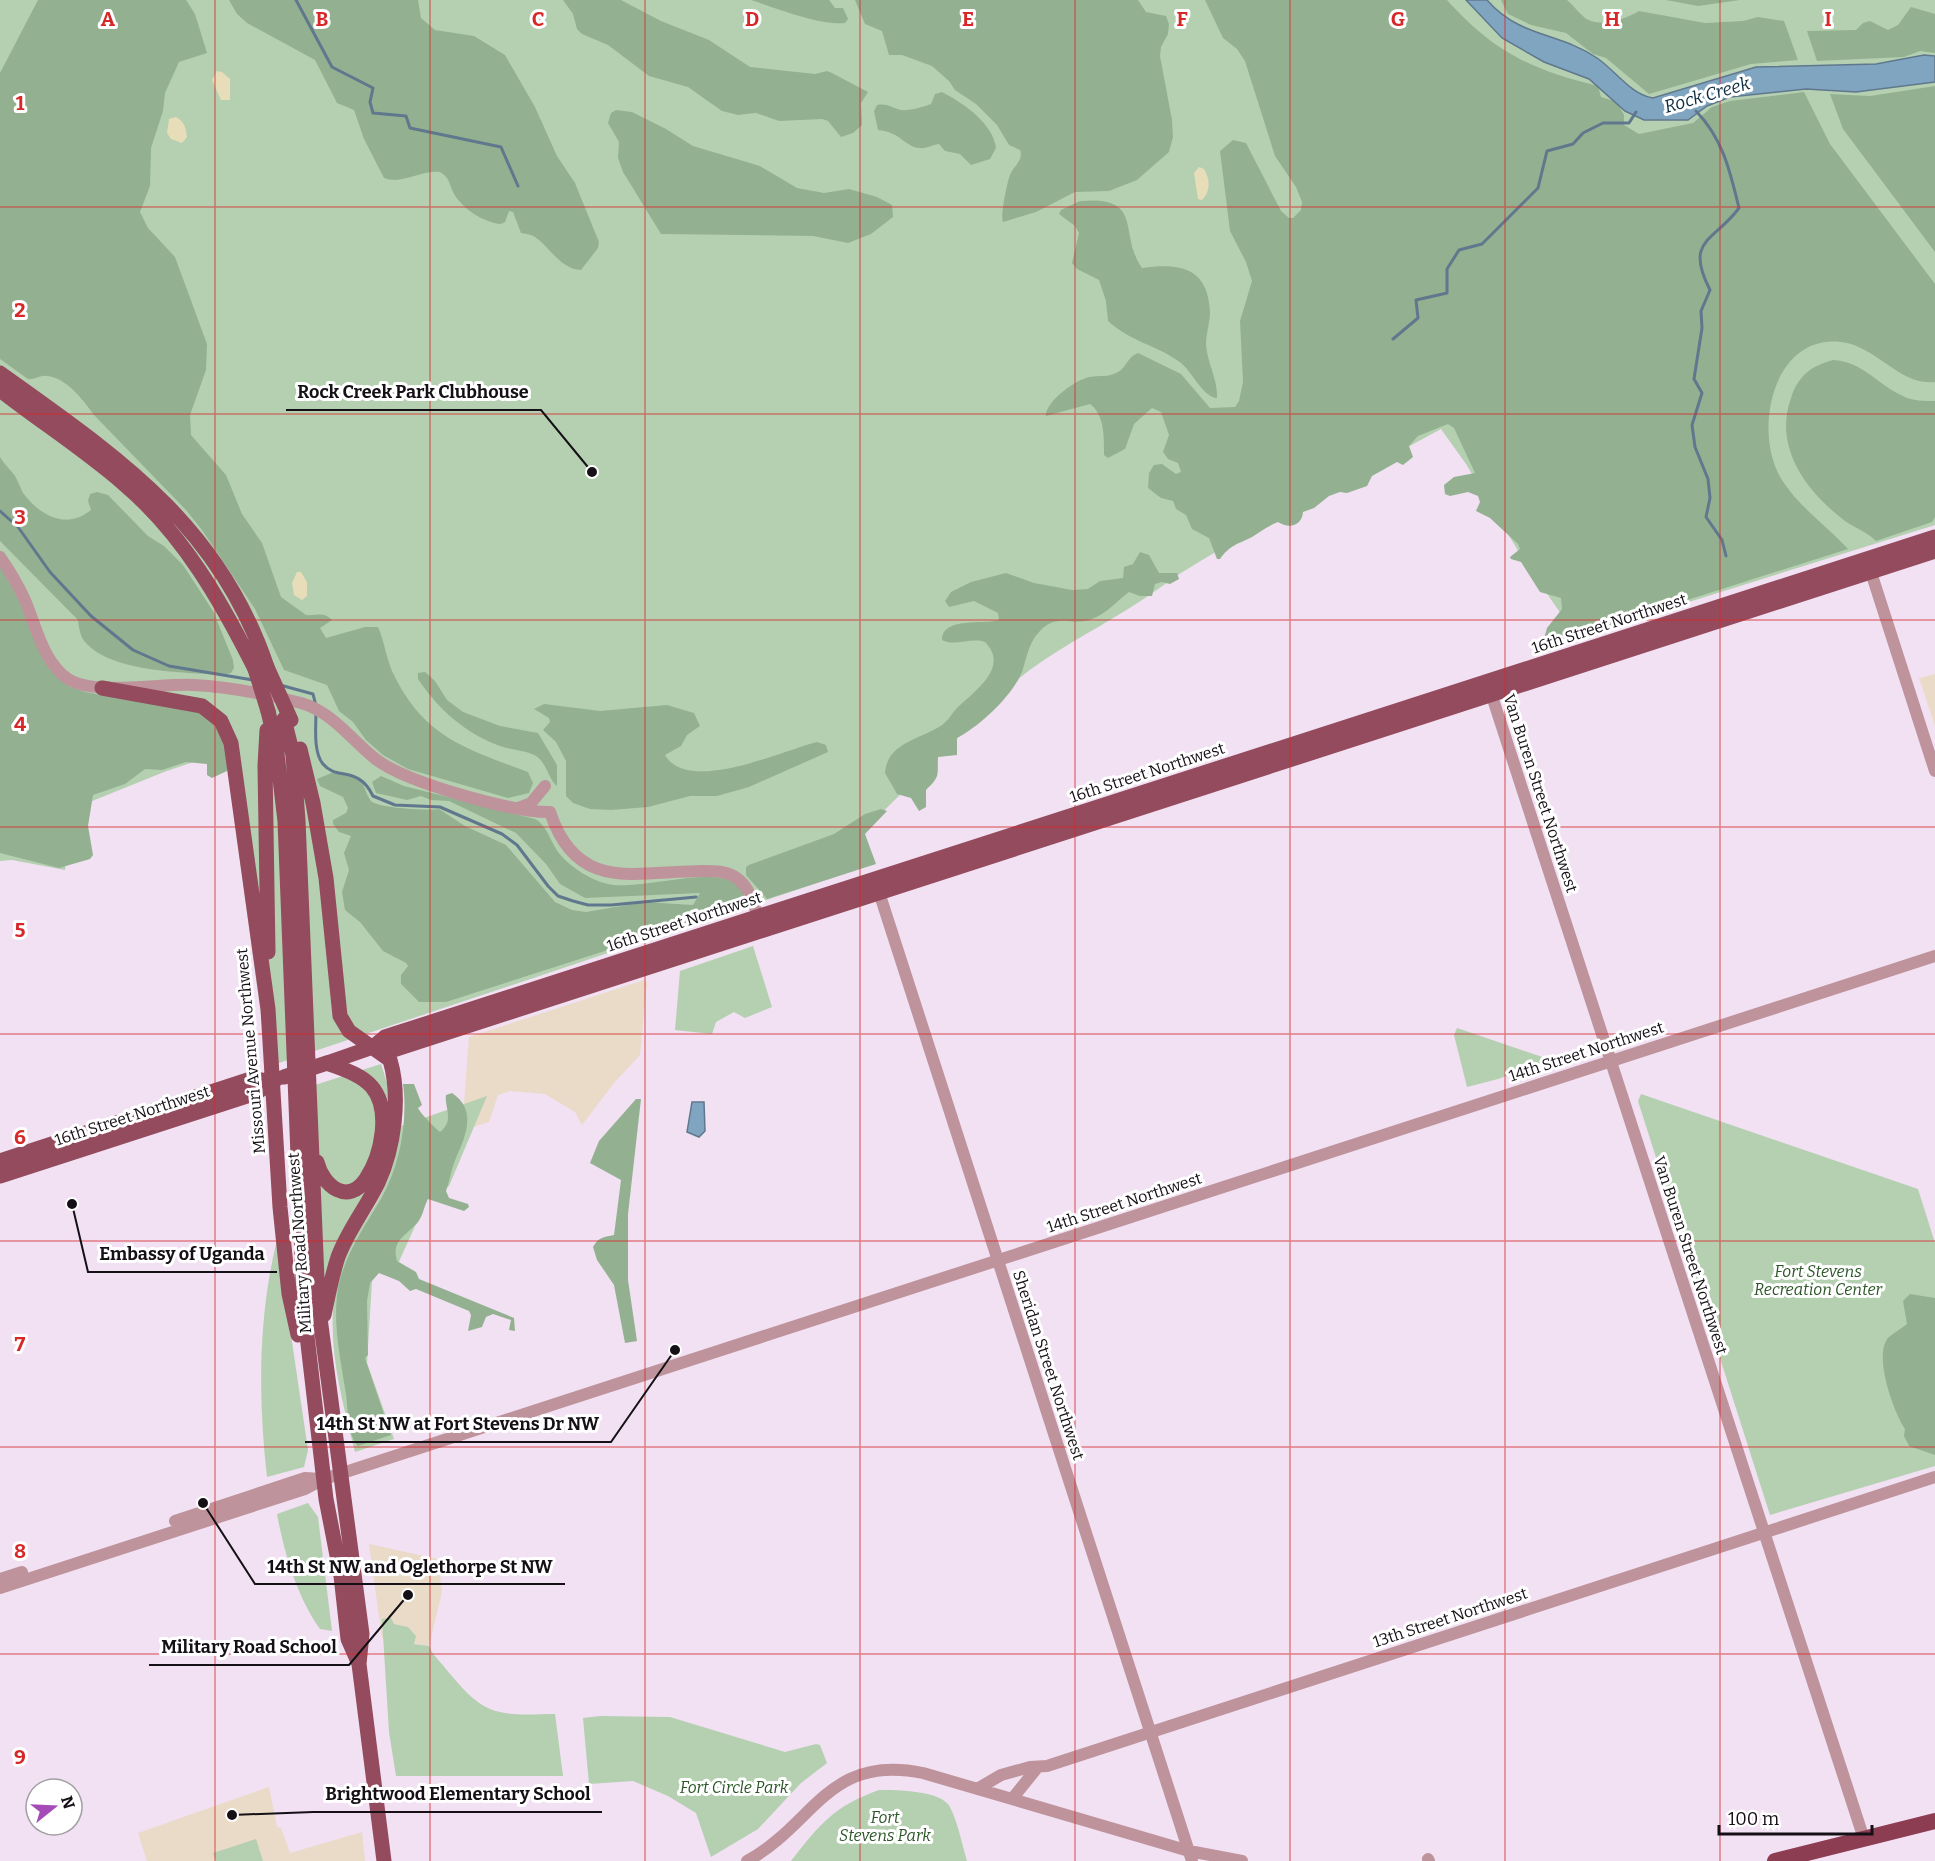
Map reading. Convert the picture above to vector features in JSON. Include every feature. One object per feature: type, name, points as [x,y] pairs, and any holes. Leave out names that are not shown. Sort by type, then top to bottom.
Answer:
[{"type":"highway","points":[[1775,1861],[1935,1821]]},
{"type":"main road","name":"Military Road Northwest","points":[[0,373],[121,462],[179,518],[233,592],[256,637],[276,745],[285,821],[301,1255],[315,1412],[341,1576],[348,1639],[359,1664]]},
{"type":"main road","name":"Military Road Northwest","points":[[0,390],[125,484],[152,511],[206,578],[261,668]]},
{"type":"main road","name":"16th Street Northwest","points":[[0,1176],[256,1093],[277,1079],[373,1047],[385,1037],[876,886],[1869,565],[1935,537]]},
{"type":"main road","name":"16th Street Northwest","points":[[1869,565],[1935,551]]},
{"type":"main road","points":[[261,668],[288,719],[309,781],[328,893],[340,1016],[346,1028],[392,1062],[394,1110],[391,1142],[378,1183],[351,1228],[338,1258],[324,1315],[323,1336]]},
{"type":"main road","name":"Missouri Avenue Northwest","points":[[102,688],[194,703],[215,715],[231,743],[277,1079],[280,1208],[289,1294],[315,1412]]},
{"type":"main road","points":[[268,711],[265,766],[268,1009]]},
{"type":"main road","name":"Military Road Northwest","points":[[288,719],[298,820],[318,1303],[362,1634],[359,1664]]},
{"type":"main road","points":[[310,1135],[321,1175],[328,1185],[342,1191],[362,1184],[370,1173],[380,1141],[382,1105],[367,1082],[327,1062]]},
{"type":"main road","name":"16th Street Northwest","points":[[0,1161],[251,1079],[277,1079]]},
{"type":"main road","points":[[359,1664],[384,1861]]},
{"type":"street","points":[[0,557],[18,586],[53,665],[76,683],[102,688],[159,684],[205,686],[251,692],[307,705],[327,716],[371,756],[403,776],[518,808],[550,812],[558,835],[572,852],[592,867],[607,873],[631,876],[712,871],[730,874],[748,890],[760,923]]},
{"type":"street","points":[[1869,565],[1935,771]]},
{"type":"street","name":"Van Buren Street Northwest","points":[[1489,688],[1864,1839]]},
{"type":"street","points":[[518,808],[531,803],[545,786]]},
{"type":"street","name":"Sheridan Street Northwest","points":[[876,886],[1191,1856]]},
{"type":"street","name":"14th Street Northwest","points":[[0,1588],[305,1489],[342,1473],[1935,956]]},
{"type":"street","name":"13th Street Northwest","points":[[977,1789],[1001,1775],[1030,1767],[1037,1768],[1151,1732],[1935,1477]]},
{"type":"street","name":"14th Street Northwest","points":[[0,1579],[305,1478],[324,1479]]},
{"type":"street","points":[[1012,1799],[1037,1768]]},
{"type":"street","points":[[747,1861],[773,1844],[826,1792],[864,1775],[895,1770],[915,1772],[1012,1799],[1191,1856],[1242,1861]]},
{"type":"shaded area","points":[[1935,674],[1935,726],[1919,678]]},
{"type":"shaded area","points":[[644,980],[647,982],[640,1055],[614,1083],[582,1125],[575,1112],[545,1094],[510,1091],[498,1095],[489,1122],[473,1127],[464,1103],[469,1037]]},
{"type":"shaded area","points":[[369,1544],[438,1559],[442,1592],[429,1646],[382,1638]]},
{"type":"shaded area","points":[[269,1787],[277,1827],[281,1828],[290,1853],[362,1832],[365,1861],[147,1861],[138,1833]]},
{"type":"green space","points":[[0,0],[1935,0],[1935,525],[1577,637],[1523,559],[1466,464],[1441,429],[1213,554],[1034,667],[1000,695],[848,846],[853,871],[264,1068],[264,1037],[235,824],[236,799],[233,765],[214,755],[164,772],[70,810],[65,870],[12,860],[0,861]]},
{"type":"green space","points":[[38,0],[186,0],[195,14],[207,53],[179,62],[165,93],[163,111],[151,148],[150,186],[140,212],[148,228],[175,257],[207,344],[206,370],[190,415],[191,435],[226,475],[242,514],[262,543],[281,597],[306,615],[329,617],[332,620],[320,628],[326,638],[365,627],[378,627],[392,671],[417,711],[432,726],[465,747],[528,772],[533,783],[529,793],[508,798],[408,769],[383,755],[366,740],[353,722],[339,711],[327,685],[284,670],[255,609],[202,530],[74,391],[54,378],[44,376],[28,379],[0,359],[0,73]]},
{"type":"green space","points":[[229,0],[418,0],[421,18],[435,30],[474,36],[505,55],[535,107],[557,156],[575,183],[599,242],[598,248],[581,270],[574,269],[561,262],[535,237],[521,233],[513,212],[509,211],[505,222],[501,224],[487,221],[474,214],[461,204],[447,178],[440,172],[398,180],[384,178],[364,139],[354,110],[337,103],[315,60],[247,23],[237,14]]},
{"type":"green space","points":[[563,0],[621,0],[661,21],[709,40],[750,67],[815,74],[827,71],[832,73],[868,92],[861,103],[862,125],[853,133],[841,137],[828,121],[822,119],[779,121],[756,113],[738,115],[722,111],[688,87],[649,76],[608,45],[582,34],[577,29],[573,14]]},
{"type":"green space","points":[[751,0],[829,0],[835,8],[843,8],[848,19],[845,23],[824,22]]},
{"type":"green space","points":[[855,0],[1138,0],[1146,12],[1166,16],[1169,24],[1160,56],[1172,120],[1173,137],[1169,152],[1137,180],[1109,191],[1075,192],[1036,212],[1003,222],[1007,185],[1011,172],[1021,157],[1020,150],[1009,145],[997,125],[976,104],[955,90],[949,81],[932,66],[902,55],[889,55],[882,31],[865,24]]},
{"type":"green space","points":[[1205,0],[1447,0],[1481,33],[1515,56],[1553,73],[1598,86],[1601,97],[1617,102],[1624,115],[1624,125],[1639,134],[1693,123],[1712,107],[1730,101],[1804,92],[1830,144],[1935,284],[1935,382],[1922,382],[1910,378],[1866,350],[1841,342],[1817,344],[1798,354],[1784,370],[1774,390],[1769,414],[1769,437],[1773,460],[1782,480],[1805,508],[1848,549],[1546,645],[1543,642],[1547,628],[1562,609],[1561,598],[1540,592],[1521,562],[1511,559],[1510,557],[1520,549],[1518,544],[1490,518],[1476,511],[1480,502],[1478,496],[1468,492],[1450,496],[1445,494],[1444,485],[1454,477],[1475,473],[1454,428],[1448,424],[1418,436],[1409,446],[1413,457],[1403,465],[1397,462],[1372,476],[1367,486],[1329,496],[1314,508],[1303,512],[1298,523],[1294,525],[1278,522],[1271,525],[1234,545],[1220,559],[1217,559],[1209,538],[1192,529],[1186,515],[1176,509],[1173,501],[1161,498],[1148,488],[1149,473],[1154,465],[1162,464],[1176,474],[1181,472],[1178,463],[1168,459],[1163,452],[1169,435],[1161,412],[1152,408],[1134,424],[1125,449],[1108,458],[1104,455],[1104,435],[1099,414],[1090,404],[1046,416],[1050,404],[1070,387],[1093,376],[1114,374],[1138,353],[1181,374],[1210,408],[1235,407],[1239,401],[1243,382],[1240,321],[1252,281],[1246,262],[1230,231],[1220,151],[1233,140],[1246,143],[1281,211],[1289,218],[1293,218],[1301,210],[1302,202],[1296,187],[1275,156],[1245,61],[1237,49],[1223,38]]},
{"type":"green space","points":[[1501,0],[1567,0],[1584,17],[1597,22],[1620,20],[1639,11],[1705,23],[1743,21],[1758,17],[1784,21],[1798,60],[1751,64],[1649,94],[1606,58],[1593,54],[1566,33],[1531,25],[1508,14]]},
{"type":"green space","points":[[1666,0],[1740,0],[1698,6]]},
{"type":"green space","points":[[1911,7],[1935,14],[1935,53],[1920,51],[1904,57],[1817,61],[1807,31],[1856,30],[1863,23],[1870,21],[1888,30],[1898,25]]},
{"type":"green space","points":[[1935,86],[1935,252],[1843,129],[1830,94],[1870,96]]},
{"type":"green space","points":[[942,92],[968,108],[989,130],[996,148],[990,159],[971,165],[960,154],[945,151],[939,144],[924,148],[914,147],[897,136],[878,130],[874,111],[877,105],[908,110],[931,104],[935,94]]},
{"type":"green space","points":[[616,110],[632,112],[693,146],[760,166],[797,188],[824,193],[849,189],[877,197],[892,205],[893,217],[871,234],[848,243],[813,236],[661,234],[623,172],[618,158],[619,142],[608,123],[611,113]]},
{"type":"green space","points":[[1080,201],[1114,204],[1122,211],[1135,255],[1142,268],[1168,266],[1180,268],[1190,271],[1204,285],[1210,312],[1206,340],[1207,351],[1216,384],[1217,398],[1207,394],[1181,363],[1125,334],[1108,321],[1106,301],[1099,280],[1077,269],[1072,263],[1079,233],[1075,226],[1059,214],[1061,210]]},
{"type":"green space","points":[[1833,360],[1853,364],[1907,398],[1935,401],[1935,517],[1932,522],[1876,541],[1845,521],[1806,483],[1790,451],[1786,434],[1787,416],[1794,390],[1806,373],[1818,365]]},
{"type":"green space","points":[[0,457],[15,476],[23,493],[46,514],[63,519],[82,516],[91,510],[88,501],[90,494],[97,492],[108,495],[148,536],[164,546],[183,565],[213,611],[233,660],[234,668],[231,673],[222,675],[188,673],[130,665],[112,660],[85,642],[78,620],[0,541]]},
{"type":"green space","points":[[1140,552],[1149,555],[1159,573],[1177,573],[1179,579],[1170,584],[1162,582],[1155,584],[1152,596],[1140,596],[1129,592],[1107,611],[1092,619],[1078,622],[1059,621],[1047,625],[1033,640],[1019,679],[1004,699],[985,718],[957,738],[957,755],[938,757],[936,778],[926,790],[926,807],[919,811],[911,798],[897,794],[885,773],[892,754],[944,723],[980,686],[992,669],[994,660],[992,651],[985,642],[952,643],[942,640],[944,632],[949,627],[956,624],[999,620],[998,613],[974,601],[949,607],[945,601],[951,592],[971,582],[1006,573],[1034,583],[1072,590],[1088,589],[1100,581],[1123,578],[1124,567],[1133,564]]},
{"type":"green space","points":[[0,566],[68,686],[85,692],[201,712],[218,730],[227,754],[227,771],[212,778],[207,775],[207,764],[186,762],[162,770],[145,769],[125,784],[93,795],[88,826],[93,855],[90,859],[59,868],[0,853]]},
{"type":"green space","points":[[425,672],[435,681],[447,700],[463,712],[500,726],[538,733],[557,765],[557,786],[536,756],[487,741],[454,719],[435,701],[418,679],[418,673]]},
{"type":"green space","points":[[544,704],[600,711],[667,705],[694,713],[700,726],[687,735],[681,746],[665,755],[677,766],[694,771],[714,771],[737,766],[817,742],[826,745],[828,752],[749,787],[717,796],[690,796],[648,807],[590,809],[573,803],[566,796],[566,761],[556,742],[543,730],[550,722],[549,718],[534,709]]},
{"type":"green space","points":[[334,772],[360,780],[369,799],[375,803],[425,810],[439,809],[465,826],[506,845],[555,902],[572,910],[586,912],[645,902],[693,905],[700,893],[585,898],[560,884],[546,864],[516,833],[449,801],[431,800],[421,796],[407,800],[376,793],[372,782],[381,776],[404,786],[535,819],[545,828],[556,849],[567,862],[582,873],[606,884],[627,885],[693,878],[723,878],[739,886],[748,905],[446,1002],[419,1002],[401,984],[401,975],[408,966],[406,963],[383,951],[360,922],[345,910],[342,892],[349,870],[344,853],[351,836],[339,832],[333,820],[346,813],[348,808],[343,797],[320,786],[317,779]]},
{"type":"green space","points":[[881,809],[887,811],[865,834],[876,864],[767,899],[746,875],[746,867],[749,865],[834,834],[865,814]]},
{"type":"green space","points":[[753,946],[772,1007],[745,1018],[734,1012],[716,1022],[712,1034],[675,1030],[680,971]]},
{"type":"green space","points":[[1457,1028],[1548,1059],[1548,1061],[1498,1079],[1467,1087],[1454,1035]]},
{"type":"green space","points":[[381,1064],[389,1089],[382,1157],[324,1289],[315,1085]]},
{"type":"green space","points":[[403,1084],[414,1084],[422,1105],[418,1108],[440,1132],[448,1118],[446,1095],[452,1093],[465,1107],[466,1133],[454,1162],[446,1191],[449,1198],[468,1204],[469,1207],[464,1211],[428,1199],[420,1220],[398,1243],[397,1261],[416,1272],[419,1279],[514,1318],[515,1331],[509,1330],[511,1320],[493,1314],[486,1317],[482,1327],[468,1331],[471,1315],[469,1311],[416,1289],[410,1291],[399,1281],[379,1273],[370,1283],[367,1301],[368,1355],[365,1358],[391,1435],[358,1446],[350,1428],[339,1350],[336,1305],[341,1276],[349,1255],[388,1186],[398,1158],[403,1128]]},
{"type":"green space","name":"Fort Stevens Recreation Center","points":[[1641,1094],[1918,1189],[1935,1243],[1935,1466],[1770,1515],[1638,1101]]},
{"type":"green space","points":[[487,1096],[449,1186],[429,1195],[397,1266],[378,1272],[372,1281],[367,1363],[394,1439],[355,1452],[334,1355],[333,1307],[344,1258],[383,1190],[392,1164],[398,1127]]},
{"type":"green space","points":[[636,1099],[641,1099],[628,1214],[628,1280],[637,1341],[625,1343],[614,1285],[597,1260],[593,1247],[599,1239],[614,1235],[621,1180],[590,1163],[599,1141]]},
{"type":"green space","points":[[277,1240],[308,1450],[304,1467],[267,1477],[261,1388],[263,1328]]},
{"type":"green space","points":[[1910,1294],[1935,1298],[1935,1455],[1909,1446],[1904,1436],[1905,1429],[1891,1398],[1884,1370],[1884,1346],[1888,1338],[1907,1324],[1903,1301]]},
{"type":"green space","points":[[308,1503],[318,1517],[332,1631],[320,1629],[298,1589],[283,1544],[277,1514]]},
{"type":"green space","points":[[391,1618],[394,1624],[408,1627],[416,1636],[414,1644],[429,1646],[433,1654],[459,1684],[482,1705],[506,1713],[555,1714],[563,1776],[396,1776],[389,1732],[382,1619]]},
{"type":"green space","name":"Fort Circle Park","points":[[600,1716],[670,1717],[785,1752],[816,1744],[820,1745],[827,1763],[801,1783],[758,1829],[711,1857],[696,1813],[668,1796],[633,1781],[589,1784],[583,1718]]},
{"type":"green space","name":"Fort Stevens Park","points":[[879,1790],[918,1792],[945,1801],[955,1820],[967,1861],[791,1861],[829,1818],[850,1803]]},
{"type":"green space","points":[[256,1839],[263,1861],[216,1861],[213,1853]]},
{"type":"sand","points":[[217,71],[230,79],[230,100],[221,100],[212,80]]},
{"type":"sand","points":[[176,117],[183,123],[186,131],[187,137],[182,143],[171,139],[167,133],[169,119]]},
{"type":"sand","points":[[1199,167],[1204,169],[1208,181],[1207,193],[1202,200],[1198,199],[1194,173]]},
{"type":"sand","points":[[297,572],[301,572],[307,582],[307,596],[302,600],[294,595],[292,583]]},
{"type":"water","name":"Rock Creek","points":[[1466,0],[1487,0],[1500,12],[1526,28],[1583,50],[1604,63],[1637,92],[1653,98],[1756,67],[1876,64],[1924,55],[1935,56],[1935,82],[1856,92],[1806,89],[1730,97],[1707,106],[1688,120],[1644,120],[1625,111],[1589,79],[1544,62],[1502,38]]},
{"type":"water","points":[[692,1102],[704,1102],[705,1131],[699,1137],[687,1132]]},
{"type":"waterway","points":[[296,0],[332,67],[373,88],[370,102],[373,113],[406,116],[410,128],[501,147],[518,186]]},
{"type":"waterway","points":[[1696,111],[1719,144],[1729,168],[1739,208],[1712,235],[1701,251],[1700,260],[1710,290],[1701,311],[1702,328],[1694,379],[1702,393],[1692,425],[1695,447],[1708,479],[1710,498],[1706,517],[1722,540],[1726,556]]},
{"type":"waterway","points":[[1393,339],[1418,318],[1416,300],[1447,293],[1447,269],[1459,250],[1482,244],[1538,188],[1547,151],[1573,144],[1583,133],[1603,123],[1629,123],[1636,112]]},
{"type":"waterway","points":[[0,511],[18,527],[50,572],[91,616],[133,650],[169,666],[253,680]]},
{"type":"waterway","points":[[280,685],[313,694],[316,706]]},
{"type":"waterway","points":[[316,712],[318,753],[323,764],[329,769],[361,780],[373,796],[395,805],[440,807],[502,834],[517,845],[558,896],[588,905],[696,897]]},
{"type":"place","name":"Rock Creek Park Clubhouse","points":[[592,472]]},
{"type":"place","name":"Embassy of Uganda","points":[[72,1204]]},
{"type":"place","name":"14th St NW at Fort Stevens Dr NW","points":[[675,1350]]},
{"type":"place","name":"14th St NW and Oglethorpe St NW","points":[[203,1503]]},
{"type":"place","name":"Military Road School","points":[[408,1595]]},
{"type":"place","name":"Brightwood Elementary School","points":[[232,1815]]}]
